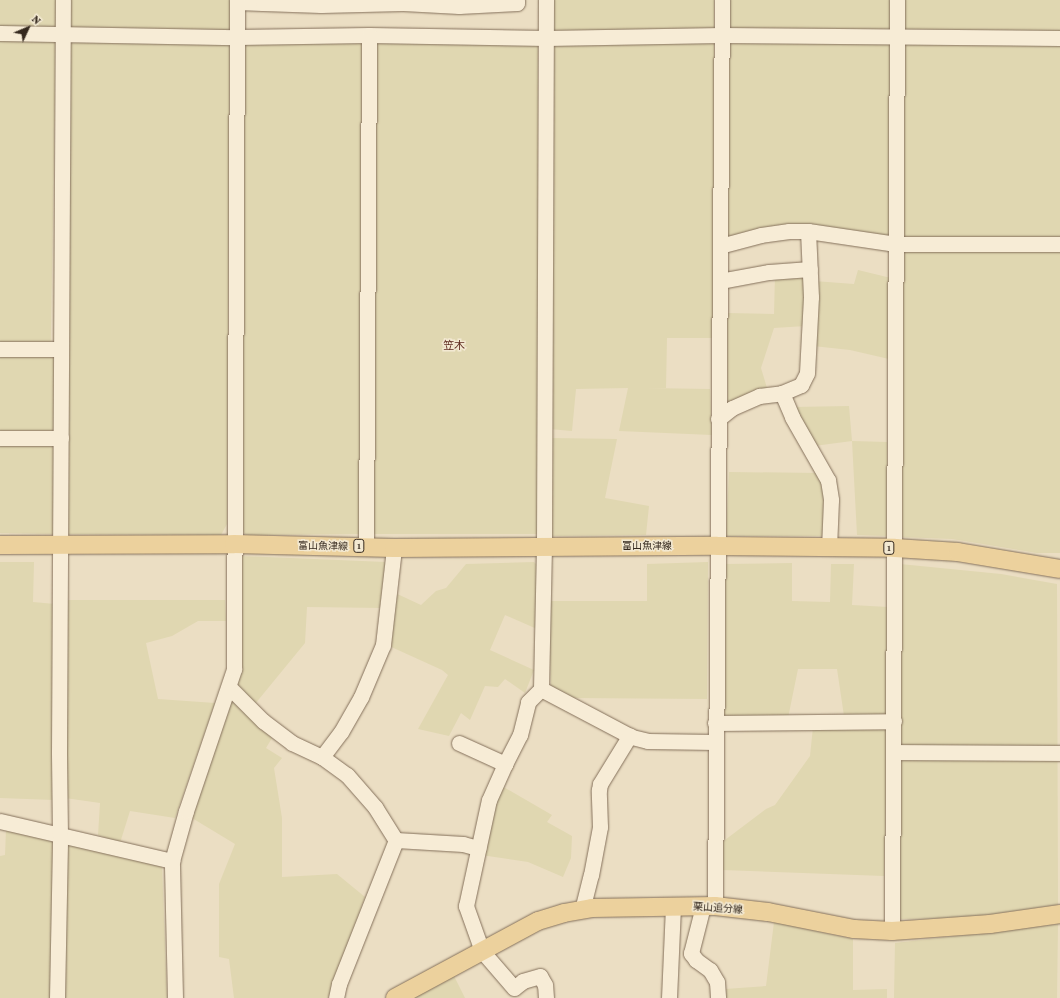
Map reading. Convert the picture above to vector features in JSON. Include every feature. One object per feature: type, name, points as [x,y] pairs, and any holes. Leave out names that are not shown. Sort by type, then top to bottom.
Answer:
[{"type":"main road","name":"富山魚津線","points":[[0,544],[234,544],[366,546],[394,548],[717,546]]},
{"type":"main road","name":"1","points":[[717,546],[895,548],[958,552],[1060,569]]},
{"type":"main road","name":"栗山追分線","points":[[395,998],[538,921],[564,913],[582,910],[709,906],[768,912],[854,928],[892,931],[990,924],[1060,914]]},
{"type":"street","points":[[57,998],[60,836],[59,752],[63,0]]},
{"type":"street","points":[[175,998],[172,862],[186,811],[234,669],[238,1],[403,2],[459,6],[517,3],[517,0]]},
{"type":"street","points":[[546,0],[544,546],[541,689],[528,702],[520,735],[489,800],[466,906],[482,951],[514,988],[523,981],[540,976],[545,985],[546,998]]},
{"type":"street","points":[[718,998],[717,982],[710,970],[696,960],[691,953],[709,906],[715,742],[722,0]]},
{"type":"street","points":[[892,931],[897,0]]},
{"type":"street","points":[[0,33],[237,37],[369,35],[546,38],[722,35],[1060,38]]},
{"type":"street","points":[[366,546],[369,35]]},
{"type":"street","points":[[720,246],[761,235],[789,231],[808,231],[896,244],[1060,244]]},
{"type":"street","points":[[718,419],[732,408],[759,396],[782,392],[801,385],[807,373],[811,297],[808,231]]},
{"type":"street","points":[[720,281],[769,272],[810,269]]},
{"type":"street","points":[[0,349],[61,349]]},
{"type":"street","points":[[782,392],[792,417],[828,480],[831,500],[829,547]]},
{"type":"street","points":[[0,438],[61,438]]},
{"type":"street","points":[[322,757],[341,732],[361,697],[383,646],[394,548]]},
{"type":"street","points":[[229,687],[263,721],[286,739],[322,757],[348,775],[375,807],[396,840]]},
{"type":"street","points":[[541,689],[630,735],[648,741],[715,742]]},
{"type":"street","points":[[715,723],[894,722]]},
{"type":"street","points":[[582,910],[591,875],[600,827],[598,790],[600,784],[630,735]]},
{"type":"street","points":[[458,743],[505,764]]},
{"type":"street","points":[[894,752],[1060,753]]},
{"type":"street","points":[[0,822],[172,862]]},
{"type":"street","points":[[396,840],[463,844],[478,848]]},
{"type":"street","points":[[336,998],[339,984],[396,840]]},
{"type":"street","points":[[669,998],[672,906]]},
{"type":"shaded area","points":[[0,0],[58,0],[58,28],[0,28]]},
{"type":"shaded area","points":[[67,0],[230,0],[230,30],[67,30]]},
{"type":"shaded area","points":[[551,0],[714,0],[714,31],[551,31]]},
{"type":"shaded area","points":[[728,0],[892,0],[892,31],[728,31]]},
{"type":"shaded area","points":[[902,0],[1060,0],[1060,32],[902,32]]},
{"type":"shaded area","points":[[68,39],[230,40],[227,524],[221,535],[65,534]]},
{"type":"shaded area","points":[[0,40],[56,41],[51,343],[0,342]]},
{"type":"shaded area","points":[[714,40],[714,338],[667,338],[666,388],[647,388],[710,389],[712,435],[619,431],[628,388],[576,389],[572,431],[549,429],[550,41]]},
{"type":"shaded area","points":[[249,41],[365,41],[363,534],[246,535],[240,528],[244,47]]},
{"type":"shaded area","points":[[374,41],[538,41],[538,534],[374,534]]},
{"type":"shaded area","points":[[727,41],[891,41],[891,239],[727,239]]},
{"type":"shaded area","points":[[900,42],[1060,42],[1060,238],[900,238]]},
{"type":"shaded area","points":[[903,248],[1060,250],[1060,553],[1037,553],[952,539],[900,537]]},
{"type":"shaded area","points":[[858,270],[891,278],[889,359],[850,350],[813,346],[814,281],[854,284]]},
{"type":"shaded area","points":[[805,273],[806,326],[774,328],[761,368],[767,388],[728,405],[727,313],[774,314],[775,275]]},
{"type":"shaded area","points":[[0,352],[56,352],[56,435],[0,435]]},
{"type":"shaded area","points":[[849,406],[852,441],[814,446],[793,407]]},
{"type":"shaded area","points":[[551,438],[617,439],[605,498],[649,506],[646,535],[550,536]]},
{"type":"shaded area","points":[[852,441],[887,442],[888,536],[857,535]]},
{"type":"shaded area","points":[[0,442],[55,443],[53,534],[0,533]]},
{"type":"shaded area","points":[[729,472],[819,473],[824,481],[823,536],[726,536]]},
{"type":"shaded area","points":[[240,556],[386,562],[382,608],[307,607],[305,643],[255,704],[237,684],[242,672]]},
{"type":"shaded area","points":[[0,562],[34,562],[33,602],[55,604],[54,800],[0,798]]},
{"type":"shaded area","points":[[534,562],[539,567],[537,629],[505,615],[490,650],[534,670],[525,693],[505,679],[498,687],[485,686],[470,720],[461,713],[449,736],[418,729],[448,675],[442,670],[387,645],[393,592],[421,605],[436,591],[446,588],[466,564]]},
{"type":"shaded area","points":[[708,562],[707,699],[572,698],[551,688],[548,601],[647,601],[647,564]]},
{"type":"shaded area","points":[[792,563],[792,601],[830,602],[831,564],[854,564],[852,605],[888,607],[888,717],[844,716],[837,669],[798,669],[788,718],[721,719],[724,564]]},
{"type":"shaded area","points":[[900,564],[1001,574],[1057,584],[1058,905],[967,918],[899,919]]},
{"type":"shaded area","points":[[66,600],[225,600],[226,621],[198,621],[172,636],[146,643],[158,699],[215,703],[175,818],[130,811],[120,843],[98,835],[100,803],[65,798]]},
{"type":"shaded area","points":[[232,700],[272,738],[266,748],[282,758],[274,768],[282,818],[282,877],[337,874],[365,897],[328,998],[234,998],[229,959],[219,957],[219,884],[235,844],[192,818]]},
{"type":"shaded area","points":[[888,726],[884,876],[722,870],[721,843],[766,809],[775,805],[810,756],[813,727]]},
{"type":"shaded area","points":[[502,786],[552,815],[547,822],[572,836],[571,858],[563,877],[528,862],[481,855],[493,805]]},
{"type":"shaded area","points":[[6,830],[54,841],[52,998],[0,998],[0,856],[5,855]]},
{"type":"shaded area","points":[[64,842],[162,866],[167,998],[63,998]]},
{"type":"shaded area","points":[[774,922],[853,939],[853,990],[887,989],[887,998],[724,998],[725,989],[766,986]]},
{"type":"shaded area","points":[[1058,924],[1057,998],[894,998],[895,943]]},
{"type":"shaded area","points":[[453,974],[465,998],[410,998]]},
{"type":"district","name":"笠木","points":[[454,345]]}]
